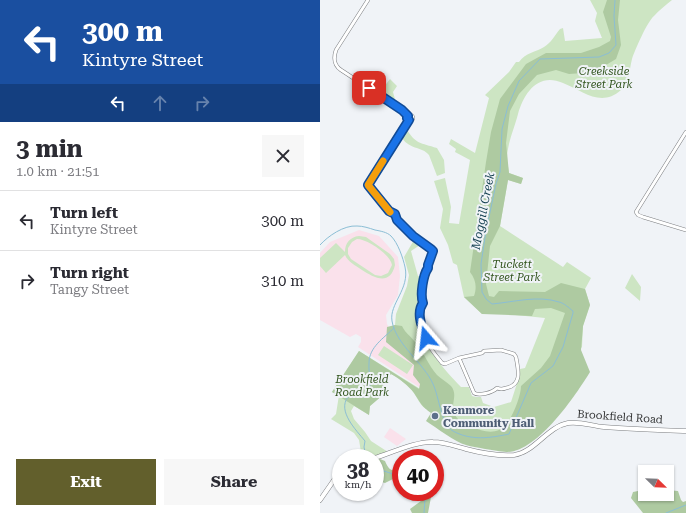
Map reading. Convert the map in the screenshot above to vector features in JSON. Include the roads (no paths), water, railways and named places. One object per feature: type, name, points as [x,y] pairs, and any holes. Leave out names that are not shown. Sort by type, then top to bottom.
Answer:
[{"type":"main road","name":"Brookfield Road","points":[[384,455],[408,447],[432,442],[445,443],[468,450],[500,455],[516,454],[527,450],[555,428],[568,423],[686,431]]},
{"type":"main road","points":[[320,500],[332,483]]},
{"type":"street","points":[[368,0],[336,50],[334,62],[341,70],[402,110],[408,116],[411,115],[413,118],[412,120],[409,120],[368,184],[389,211],[395,214],[397,220],[413,236],[433,251],[423,281],[423,303],[421,305],[420,320],[426,333],[426,338],[429,345],[442,363],[445,364],[459,358],[482,353],[484,351],[501,350],[514,354],[519,375],[515,385],[512,387],[500,390],[497,388],[494,391],[477,395],[474,393],[459,358]]},
{"type":"street","points":[[686,132],[636,212],[638,215],[643,217],[686,230]]},
{"type":"waterway","name":"Moggill Creek","points":[[320,245],[327,238],[342,229],[352,226],[366,227],[391,236],[402,255],[406,275],[405,282],[393,308],[392,321],[404,346],[429,376],[435,389],[446,423],[453,431],[467,436],[481,438],[509,434],[531,383],[553,366],[563,347],[573,311],[561,303],[543,299],[492,304],[486,299],[482,292],[481,264],[486,231],[500,172],[502,129],[508,106],[519,81],[540,59],[599,57],[609,53],[616,45],[614,16],[615,0]]},
{"type":"waterway","points":[[364,449],[365,441],[346,414],[345,402],[348,397],[357,394],[363,397],[366,396],[370,387],[369,363],[372,352],[378,343],[394,328]]},
{"type":"waterway","points":[[384,471],[392,474]]},
{"type":"waterway","points":[[424,513],[425,501]]},
{"type":"waterway","points":[[666,513],[686,505]]},
{"type":"place","name":"Kenmore Community Hall","points":[[435,416]]},
{"type":"park label","name":"Creekside Street Park","points":[[604,77]]},
{"type":"park label","name":"Tuckett Street Park","points":[[512,270]]},
{"type":"park label","name":"Brookfield Road Park","points":[[362,385]]}]
